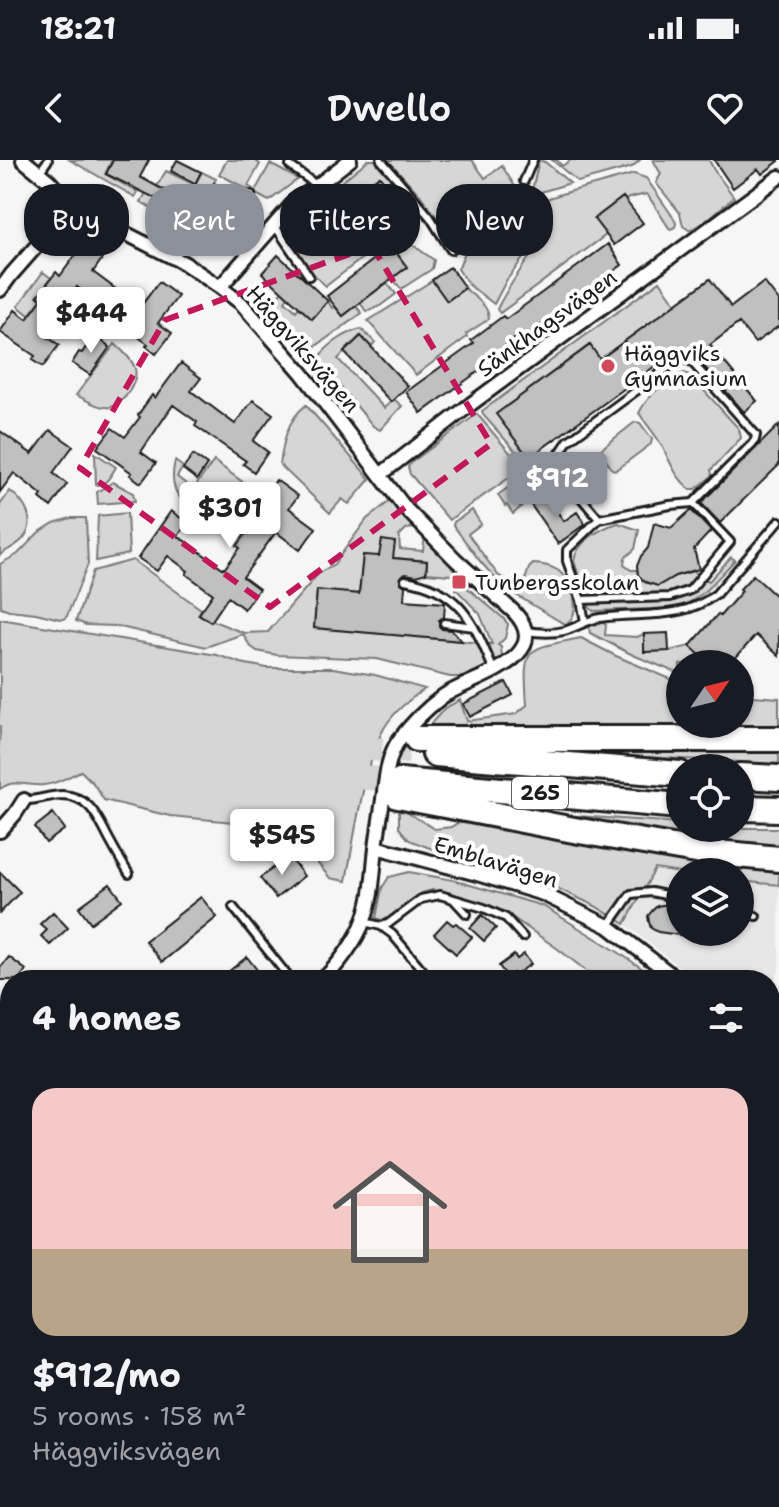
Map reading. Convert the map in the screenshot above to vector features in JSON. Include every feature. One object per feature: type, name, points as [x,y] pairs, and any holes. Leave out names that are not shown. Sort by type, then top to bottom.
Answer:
[{"type":"highway","name":"265","points":[[666,773],[413,746],[779,739]]},
{"type":"highway","points":[[754,777],[779,778]]},
{"type":"highway","name":"265","points":[[666,805],[399,789],[574,830],[696,851],[779,859]]},
{"type":"highway","points":[[754,808],[779,809]]},
{"type":"street","name":"Häggviksvägen","points":[[23,160],[51,184]]},
{"type":"street","points":[[264,235],[291,206],[350,160]]},
{"type":"street","name":"Sänkhagsvägen","points":[[380,475],[482,395],[779,177]]},
{"type":"street","name":"Häggviksvägen","points":[[129,235],[184,263],[241,303],[302,373],[406,509],[514,612],[526,631]]},
{"type":"street","points":[[0,290],[6,272],[24,254]]},
{"type":"street","points":[[220,287],[246,256]]},
{"type":"street","points":[[332,970],[364,922],[372,890],[388,765],[397,743],[416,719],[444,695],[508,664],[523,646],[526,631]]},
{"type":"street","points":[[0,831],[24,800]]},
{"type":"street","name":"Emblavägen","points":[[376,847],[543,894],[608,926],[665,970]]},
{"type":"lane","points":[[39,173],[48,160]]},
{"type":"lane","points":[[381,160],[436,226]]},
{"type":"lane","points":[[524,181],[533,160]]},
{"type":"lane","points":[[290,166],[311,181]]},
{"type":"lane","points":[[273,224],[309,276]]},
{"type":"lane","points":[[585,622],[567,561],[567,550],[599,519],[693,503],[755,440],[756,435],[691,361],[684,359],[670,366],[568,441],[560,453],[557,469],[599,519]]},
{"type":"lane","points":[[581,600],[670,597],[690,590],[730,542],[693,503]]},
{"type":"lane","points":[[526,631],[563,631],[601,618],[673,613],[704,603],[716,594],[779,521]]},
{"type":"lane","points":[[405,580],[436,588],[453,599],[474,627],[494,671]]},
{"type":"lane","points":[[444,623],[474,627]]},
{"type":"lane","points":[[24,800],[61,795],[75,797],[90,805],[129,874]]},
{"type":"lane","points":[[608,926],[631,894],[651,892],[666,895]]},
{"type":"lane","points":[[381,926],[421,899],[440,895],[506,918],[523,937]]},
{"type":"lane","points":[[452,899],[467,914]]},
{"type":"lane","points":[[233,907],[283,970]]},
{"type":"lane","points":[[364,922],[381,926],[392,934],[423,970]]},
{"type":"highlighted area","points":[[372,246],[491,444],[270,607],[80,468],[165,320]]},
{"type":"shaded area","points":[[70,160],[112,160],[105,174],[123,184],[112,184]]},
{"type":"shaded area","points":[[227,160],[258,160],[260,164],[249,184],[237,184],[219,174]]},
{"type":"shaded area","points":[[368,160],[377,160],[393,178],[386,184],[379,176],[368,184],[339,184]]},
{"type":"shaded area","points":[[388,160],[472,160],[485,178],[502,166],[513,184],[436,184],[436,218],[420,195],[420,184],[410,184]]},
{"type":"shaded area","points":[[539,160],[570,183],[553,188],[553,184],[534,184]]},
{"type":"shaded area","points":[[552,160],[557,160],[562,166],[571,160],[640,160],[632,167],[578,182]]},
{"type":"shaded area","points":[[653,160],[709,160],[734,197],[701,225],[689,230],[683,226],[680,213],[656,183],[661,174]]},
{"type":"shaded area","points":[[270,164],[298,179],[291,184],[280,184],[280,193],[269,201],[264,198],[264,184],[259,184]]},
{"type":"shaded area","points":[[166,171],[193,184],[158,184]]},
{"type":"shaded area","points":[[202,172],[216,179],[213,184],[196,184]]},
{"type":"shaded area","points":[[634,174],[646,178],[673,217],[675,227],[669,228],[647,194],[626,200],[623,197],[594,219],[606,235],[500,313],[497,309],[530,256],[553,256],[553,197]]},
{"type":"shaded area","points":[[129,187],[138,192],[135,197],[129,194]]},
{"type":"shaded area","points":[[420,250],[434,260],[432,269],[401,289],[392,278],[407,267],[399,256],[420,256]]},
{"type":"shaded area","points":[[299,256],[365,256],[326,286]]},
{"type":"shaded area","points":[[463,256],[525,256],[494,304],[469,285],[458,269]]},
{"type":"shaded area","points":[[43,272],[51,278],[37,296],[41,300],[29,315],[18,306]]},
{"type":"shaded area","points":[[433,280],[447,300],[465,288],[483,305],[489,319],[416,375],[368,321]]},
{"type":"shaded area","points":[[660,281],[676,304],[600,359],[589,345],[497,414],[525,452],[520,456],[482,411]]},
{"type":"shaded area","points":[[387,283],[396,294],[367,312],[360,303]]},
{"type":"shaded area","points":[[282,291],[288,297],[285,301],[296,311],[299,307],[312,318],[328,301],[343,316],[356,306],[362,313],[316,346],[308,348],[271,303]]},
{"type":"shaded area","points":[[361,329],[375,342],[371,347],[360,336],[338,359],[384,408],[394,399],[402,406],[380,430],[373,426],[320,362],[320,356],[333,343]]},
{"type":"shaded area","points":[[115,344],[132,362],[135,380],[126,396],[115,405],[102,407],[76,395]]},
{"type":"shaded area","points":[[684,373],[690,375],[739,429],[741,438],[711,470],[712,476],[696,489],[690,489],[681,480],[639,413],[658,389]]},
{"type":"shaded area","points":[[306,405],[370,479],[349,504],[342,499],[330,513],[280,465],[290,425]]},
{"type":"shaded area","points":[[477,414],[523,468],[449,520],[410,474],[408,467]]},
{"type":"shaded area","points":[[635,422],[640,423],[652,439],[651,444],[616,470],[612,469],[601,449]]},
{"type":"shaded area","points":[[95,453],[116,467],[100,485],[96,485]]},
{"type":"shaded area","points":[[175,461],[183,467],[177,477],[193,489],[214,461],[252,489],[227,517],[215,520],[187,505],[176,492],[173,483]]},
{"type":"shaded area","points":[[529,472],[542,489],[513,514],[498,495]]},
{"type":"shaded area","points":[[113,482],[133,493],[135,501],[98,504],[97,492]]},
{"type":"shaded area","points":[[10,491],[25,507],[29,527],[22,540],[0,555],[0,505]]},
{"type":"shaded area","points":[[399,494],[420,520],[415,528],[406,529],[399,536],[400,549],[423,551],[426,529],[466,570],[474,587],[451,575],[427,573],[427,561],[363,555],[359,594],[317,590],[314,627],[492,644],[480,614],[456,589],[460,584],[464,585],[508,624],[505,638],[498,645],[502,658],[467,677],[450,677],[377,659],[277,655],[257,651],[243,634],[206,647],[116,626],[86,625],[76,621],[93,571],[133,560],[201,609],[198,615],[244,633],[268,632],[319,573],[334,564],[367,519]]},
{"type":"shaded area","points":[[472,510],[481,524],[468,534],[498,575],[516,586],[525,580],[533,564],[550,567],[564,576],[575,605],[574,613],[566,624],[500,584],[480,561],[453,525]]},
{"type":"shaded area","points":[[127,513],[129,554],[96,561],[98,516]]},
{"type":"shaded area","points":[[86,518],[88,564],[67,616],[60,619],[1,607],[0,564],[18,554],[38,533],[54,523]]},
{"type":"shaded area","points":[[618,523],[639,530],[635,549],[625,558],[624,565],[637,570],[645,582],[658,586],[675,576],[694,571],[709,581],[731,557],[735,560],[701,595],[685,605],[676,608],[593,611],[574,561],[579,548],[590,537]]},
{"type":"shaded area","points":[[0,619],[217,655],[267,668],[333,668],[375,675],[425,689],[389,720],[374,751],[346,881],[330,878],[287,827],[170,816],[104,800],[81,771],[49,784],[16,783],[0,789]]},
{"type":"shaded area","points":[[602,622],[606,625],[605,635],[637,637],[644,634],[645,652],[666,651],[666,668],[590,633],[591,625]]},
{"type":"shaded area","points":[[581,638],[666,677],[666,734],[424,731],[445,708],[460,700],[467,721],[516,714],[527,705],[527,661],[531,654],[548,645]]},
{"type":"shaded area","points":[[690,646],[694,650],[673,650]]},
{"type":"shaded area","points":[[754,696],[779,698],[779,735],[754,735]]},
{"type":"shaded area","points":[[779,750],[779,764],[754,763],[754,754],[666,754],[666,758],[587,754]]},
{"type":"shaded area","points":[[399,808],[435,829],[451,827],[459,822],[505,824],[712,858],[666,858],[666,871],[655,869],[625,924],[540,880],[435,850],[409,840],[399,828]]},
{"type":"shaded area","points":[[533,813],[666,822],[666,835]]},
{"type":"shaded area","points":[[754,828],[779,828],[779,847],[731,842],[754,842]]},
{"type":"shaded area","points":[[754,865],[779,869],[779,885],[754,882]]},
{"type":"shaded area","points":[[655,869],[666,871],[666,946],[754,946],[754,882],[779,885],[779,970],[683,970],[625,924]]},
{"type":"shaded area","points":[[409,872],[453,880],[543,906],[644,970],[585,970],[506,913],[443,891],[422,893],[384,921],[376,918],[382,888],[389,877]]},
{"type":"building","points":[[113,160],[149,160],[140,177],[153,184],[145,184],[145,193],[106,174]]},
{"type":"building","points":[[177,160],[201,172],[195,184],[171,171]]},
{"type":"building","points":[[714,160],[779,161],[762,174],[758,169],[733,188]]},
{"type":"building","points":[[380,176],[386,184],[369,184]]},
{"type":"building","points":[[623,197],[643,223],[614,245],[594,219]]},
{"type":"building","points":[[608,244],[622,265],[520,341],[517,337],[487,360],[490,363],[421,413],[406,392],[474,343],[471,340],[503,316],[506,319]]},
{"type":"building","points":[[278,255],[328,301],[312,319],[262,273]]},
{"type":"building","points":[[75,256],[98,256],[102,259],[93,272],[140,307],[159,282],[178,296],[158,323],[172,333],[156,354],[146,346],[148,344],[98,308],[100,304],[77,287],[43,334],[59,345],[43,367],[32,360],[35,356],[0,332],[15,310],[27,319],[42,299],[38,296],[56,272],[60,276]]},
{"type":"building","points":[[378,256],[399,256],[407,267],[343,316],[327,296]]},
{"type":"building","points":[[450,267],[465,288],[447,301],[432,280]]},
{"type":"building","name":"Häggviks Gymnasium","points":[[710,279],[731,307],[764,282],[779,301],[779,326],[755,343],[739,323],[710,345],[757,401],[744,412],[696,357],[687,354],[681,347],[529,458],[496,414],[590,345],[600,359]]},
{"type":"building","points":[[94,335],[110,347],[90,375],[72,363]]},
{"type":"building","points":[[361,336],[408,386],[391,402],[344,352]]},
{"type":"building","points":[[181,363],[201,378],[191,391],[235,424],[253,400],[273,414],[253,441],[268,452],[254,472],[243,464],[246,461],[195,426],[197,422],[173,405],[141,452],[156,463],[141,483],[97,448],[112,428],[125,437],[152,395],[155,398]]},
{"type":"building","points":[[779,425],[779,465],[720,523],[701,503]]},
{"type":"building","points":[[50,430],[73,446],[53,473],[67,484],[51,507],[40,498],[42,495],[14,473],[0,492],[0,431],[32,454]]},
{"type":"building","points":[[193,455],[207,465],[197,480],[183,469]]},
{"type":"building","points":[[276,480],[298,496],[289,508],[316,528],[300,550],[276,532],[243,577],[259,589],[244,609],[228,597],[211,622],[199,614],[213,594],[186,574],[188,571],[168,556],[157,571],[138,558],[171,511],[188,523],[178,536],[224,569],[263,510],[261,508],[272,493],[269,491]]},
{"type":"building","points":[[545,495],[564,521],[577,512],[585,524],[558,544],[531,505]]},
{"type":"building","points":[[691,510],[711,531],[694,549],[699,569],[675,576],[658,586],[645,582],[638,575],[637,566],[648,548],[654,523],[671,528]]},
{"type":"building","points":[[382,540],[395,542],[393,558],[427,561],[426,573],[400,577],[400,582],[405,586],[404,600],[445,603],[444,617],[439,620],[439,626],[451,630],[462,641],[314,628],[317,590],[359,594],[363,555],[379,556]]},
{"type":"building","points":[[753,575],[779,599],[779,656],[756,635],[743,650],[694,650],[690,646],[742,591],[740,589]]},
{"type":"building","points":[[668,633],[669,650],[644,652],[644,634]]},
{"type":"building","points":[[506,682],[513,695],[470,717],[463,704]]},
{"type":"building","points":[[53,813],[65,829],[46,843],[35,827]]},
{"type":"building","points":[[289,856],[304,876],[276,898],[260,878]]},
{"type":"building","points":[[0,872],[20,892],[0,913]]},
{"type":"building","points":[[110,884],[122,900],[91,923],[79,907]]},
{"type":"building","points":[[201,897],[217,917],[162,962],[145,941]]},
{"type":"building","points":[[666,904],[666,933],[651,928],[648,916],[657,906]]},
{"type":"building","points":[[53,912],[68,928],[50,945],[41,936],[47,930],[40,924]]},
{"type":"building","points":[[482,915],[496,928],[484,941],[470,928]]},
{"type":"building","points":[[447,920],[453,925],[456,923],[472,937],[456,954],[434,934]]},
{"type":"building","points":[[524,954],[531,964],[522,970],[502,970],[499,966],[514,955],[517,959]]},
{"type":"building","points":[[9,957],[26,970],[0,970]]},
{"type":"building","points":[[247,957],[257,970],[231,970]]},
{"type":"tunnel","points":[[0,713],[245,739],[409,752]]},
{"type":"tunnel","points":[[0,743],[400,781]]},
{"type":"place","name":"Häggviks Gymnasium","points":[[608,366]]},
{"type":"place","name":"Tunbergsskolan","points":[[459,582]]}]
